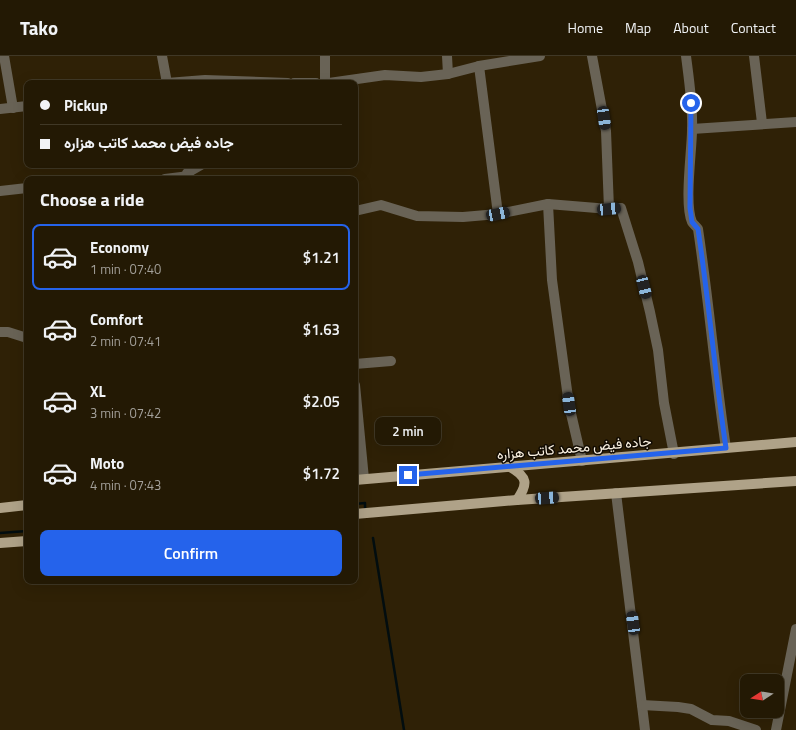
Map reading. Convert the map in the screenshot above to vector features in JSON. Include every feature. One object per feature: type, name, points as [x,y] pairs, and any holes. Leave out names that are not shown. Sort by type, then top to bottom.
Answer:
[{"type":"main road","name":"جاده فیض محمد کاتب هزاره","points":[[360,479],[674,454],[796,442]]},
{"type":"main road","points":[[510,467],[519,472],[524,479],[525,488],[517,500]]},
{"type":"main road","points":[[358,514],[517,500],[796,481]]},
{"type":"main road","points":[[0,508],[24,505]]},
{"type":"main road","points":[[0,544],[24,541]]},
{"type":"street","points":[[4,56],[13,108]]},
{"type":"street","points":[[162,56],[166,80]]},
{"type":"street","points":[[324,56],[325,80]]},
{"type":"street","points":[[447,56],[448,74]]},
{"type":"street","points":[[350,80],[385,75],[422,77],[448,74],[479,66],[540,56]]},
{"type":"street","points":[[592,56],[606,131],[609,209]]},
{"type":"street","points":[[686,56],[690,90],[692,129],[689,177],[690,208],[692,222],[698,229],[711,326],[717,389],[726,448]]},
{"type":"street","points":[[754,56],[762,123]]},
{"type":"street","points":[[479,66],[498,214]]},
{"type":"street","points":[[0,109],[24,106]]},
{"type":"street","points":[[692,129],[762,123],[796,122]]},
{"type":"street","points":[[176,176],[187,173],[196,168]]},
{"type":"street","points":[[0,191],[24,188]]},
{"type":"street","points":[[548,204],[552,280],[568,397],[582,461]]},
{"type":"street","points":[[358,210],[381,205],[417,216],[463,217],[498,214],[548,204],[609,209],[621,208],[638,262],[658,350],[664,403],[674,454]]},
{"type":"street","points":[[0,332],[8,332],[24,337]]},
{"type":"street","points":[[358,364],[391,361]]},
{"type":"street","points":[[358,441],[360,479]]},
{"type":"street","points":[[616,493],[645,730]]},
{"type":"street","points":[[776,730],[796,629]]},
{"type":"street","points":[[642,705],[691,709],[712,720],[729,721],[756,730]]},
{"type":"waterway","points":[[358,504],[365,503],[365,508]]},
{"type":"waterway","points":[[0,533],[24,531]]},
{"type":"waterway","points":[[373,538],[404,730]]},
{"type":"route","points":[[408,475],[608,458],[674,454],[726,448],[717,389],[711,326],[698,229],[692,222],[690,208],[689,177],[692,129],[691,103]]}]
